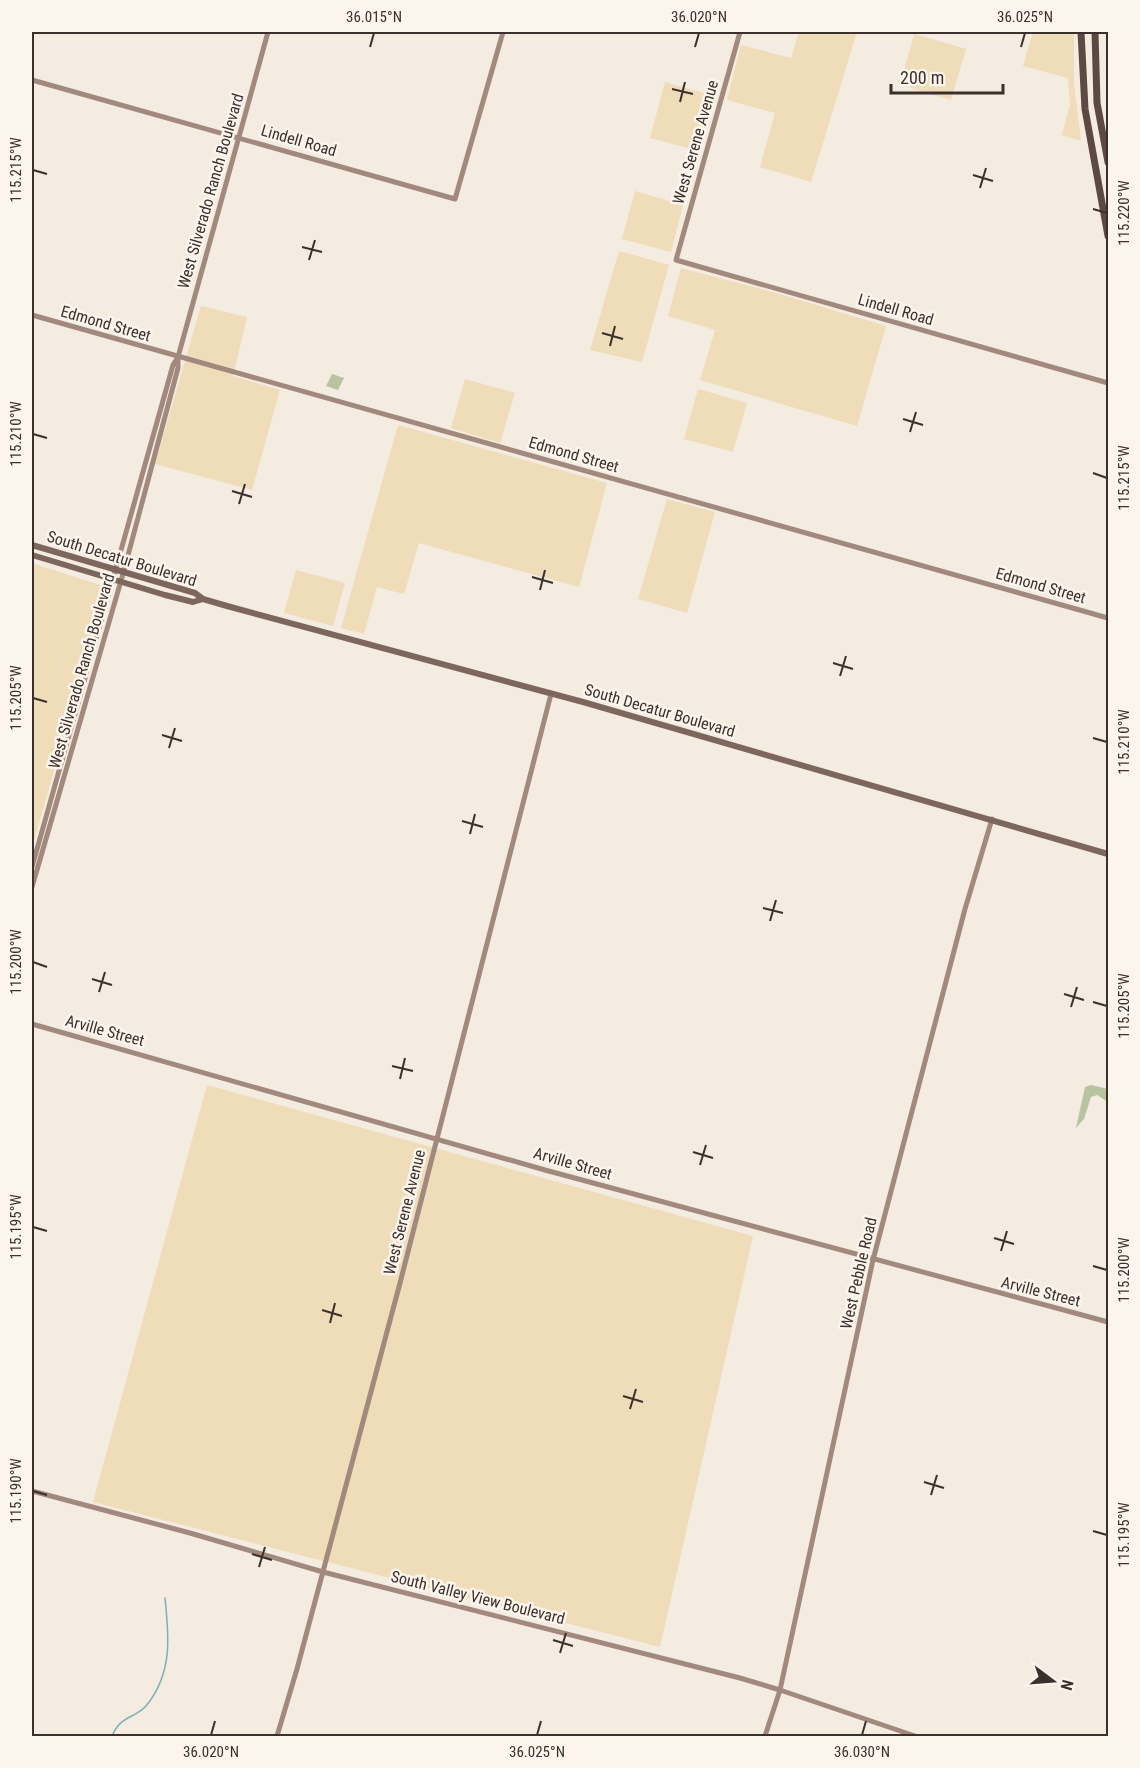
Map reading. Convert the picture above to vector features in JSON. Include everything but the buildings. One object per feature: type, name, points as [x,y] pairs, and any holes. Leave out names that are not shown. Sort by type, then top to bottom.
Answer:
[{"type":"highway","points":[[1081,32],[1085,109],[1108,236]]},
{"type":"highway","points":[[1095,32],[1097,103],[1108,159]]},
{"type":"main road","name":"South Decatur Boulevard","points":[[32,545],[123,574],[195,593],[203,599],[551,693],[1108,854]]},
{"type":"main road","name":"South Decatur Boulevard","points":[[32,555],[117,582],[193,602],[203,599]]},
{"type":"street","name":"West Silverado Ranch Boulevard","points":[[32,867],[117,582],[123,574],[178,368],[178,357],[268,32]]},
{"type":"street","name":"Lindell Road","points":[[32,80],[455,199],[502,32]]},
{"type":"street","name":"West Serene Avenue","points":[[676,260],[740,32]]},
{"type":"street","name":"Lindell Road","points":[[676,260],[1108,383]]},
{"type":"street","name":"Edmond Street","points":[[32,315],[1108,618]]},
{"type":"street","name":"West Silverado Ranch Boulevard","points":[[32,887],[117,582],[116,571],[173,365],[178,357]]},
{"type":"street","name":"West Serene Avenue","points":[[277,1737],[323,1572],[437,1138],[551,693]]},
{"type":"street","name":"West Pebble Road","points":[[765,1737],[780,1690],[873,1260],[963,917],[992,819]]},
{"type":"street","name":"Arville Street","points":[[32,1024],[545,1170],[1108,1322]]},
{"type":"street","name":"South Valley View Boulevard","points":[[32,1491],[190,1533],[323,1572],[780,1690],[915,1737]]},
{"type":"green space","points":[[332,374],[344,378],[338,390],[326,386]]},
{"type":"green space","points":[[1091,1085],[1108,1089],[1108,1102],[1097,1095],[1091,1097],[1084,1119],[1076,1128],[1085,1087]]},
{"type":"sand","points":[[799,32],[857,32],[811,182],[760,167],[775,113],[727,100],[741,45],[791,58]]},
{"type":"sand","points":[[905,32],[915,32],[915,34],[966,49],[951,100],[900,85],[914,35]]},
{"type":"sand","points":[[1033,32],[1074,32],[1074,83],[1081,141],[1062,135],[1070,105],[1068,78],[1023,66]]},
{"type":"sand","points":[[665,82],[715,96],[699,151],[650,138]]},
{"type":"sand","points":[[635,191],[683,205],[671,252],[622,239]]},
{"type":"sand","points":[[619,251],[669,265],[642,362],[590,350]]},
{"type":"sand","points":[[681,268],[780,294],[886,326],[857,426],[700,380],[715,330],[668,316]]},
{"type":"sand","points":[[201,306],[247,317],[233,376],[280,390],[252,490],[155,464]]},
{"type":"sand","points":[[465,379],[515,393],[500,443],[451,428]]},
{"type":"sand","points":[[698,389],[747,403],[733,452],[684,439]]},
{"type":"sand","points":[[398,425],[607,483],[579,587],[419,543],[404,594],[377,587],[364,634],[341,628]]},
{"type":"sand","points":[[667,499],[715,512],[687,613],[638,599]]},
{"type":"sand","points":[[32,563],[106,587],[32,848]]},
{"type":"sand","points":[[296,570],[345,583],[333,626],[284,613]]},
{"type":"sand","points":[[207,1085],[753,1236],[660,1647],[93,1502]]},
{"type":"waterway","points":[[112,1736],[119,1724],[146,1706],[161,1681],[168,1640],[165,1598]]}]
